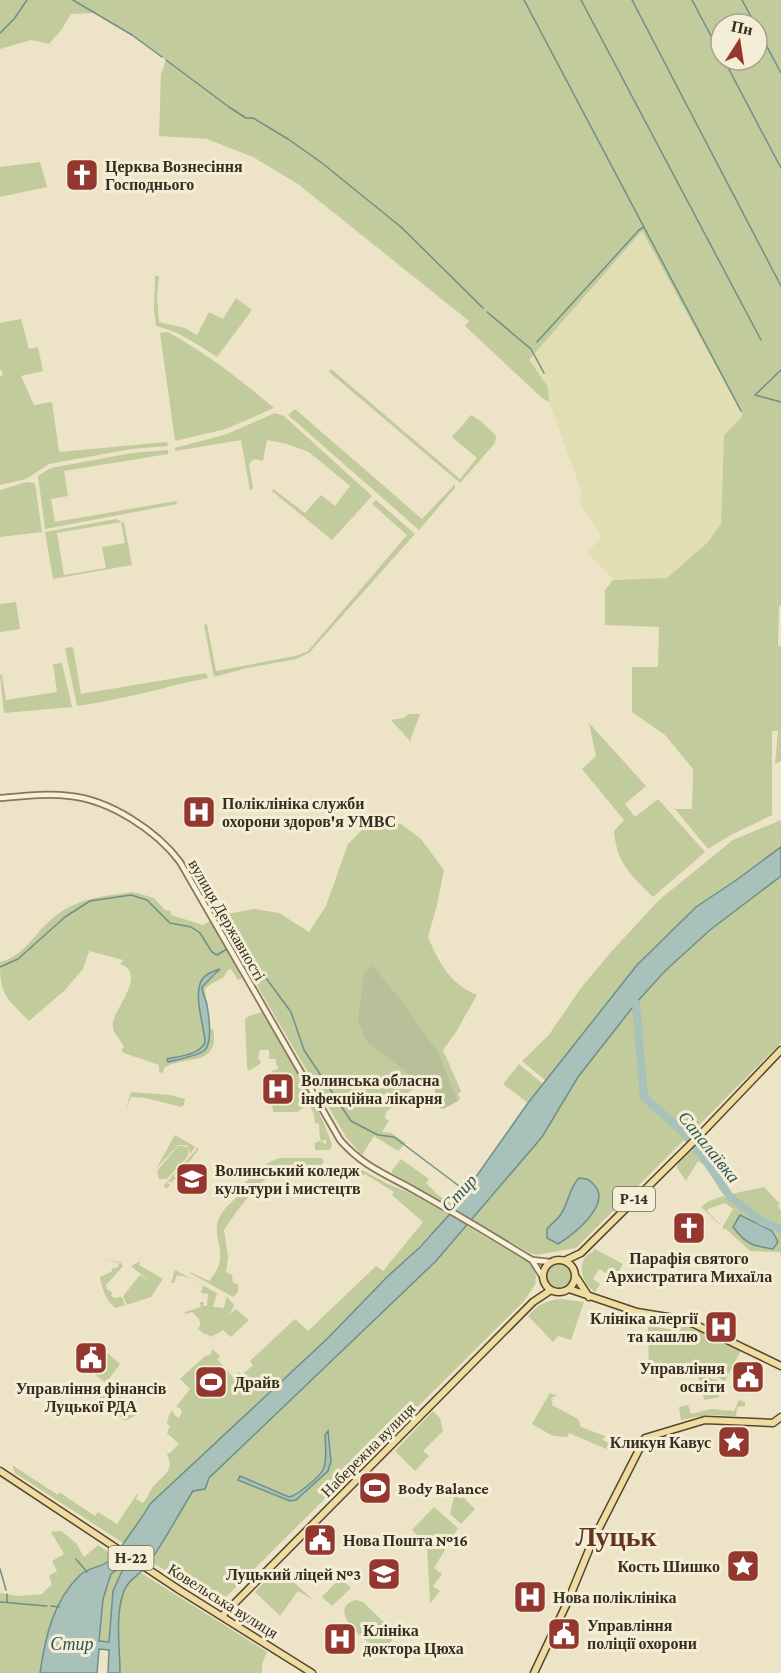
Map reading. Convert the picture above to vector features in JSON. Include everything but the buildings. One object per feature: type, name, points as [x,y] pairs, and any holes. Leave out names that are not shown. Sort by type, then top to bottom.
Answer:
[{"type":"main road","name":"Р-14","points":[[566,1260],[581,1253],[695,1140],[781,1050]]},
{"type":"main road","name":"Р-14","points":[[574,1269],[581,1253]]},
{"type":"main road","points":[[590,1297],[576,1277],[574,1269],[566,1260],[558,1259],[550,1262],[544,1268],[542,1276],[544,1284],[551,1290],[560,1292],[569,1289],[590,1297],[637,1312],[680,1319],[781,1366]]},
{"type":"main road","points":[[569,1289],[576,1277]]},
{"type":"main road","name":"Набережна вулиця","points":[[533,1302],[544,1284]]},
{"type":"main road","name":"Набережна вулиця","points":[[222,1616],[533,1302],[551,1290]]},
{"type":"main road","points":[[534,1673],[568,1601],[593,1539],[645,1438],[705,1420],[773,1423],[781,1417]]},
{"type":"main road","name":"Ковельська вулиця","points":[[0,1472],[181,1591],[312,1673]]},
{"type":"street","name":"вулиця Державності","points":[[0,798],[71,795],[104,806],[140,824],[162,841],[180,862],[340,1140],[360,1161],[532,1260]]},
{"type":"street","points":[[532,1260],[550,1262]]},
{"type":"street","points":[[532,1260],[542,1276]]},
{"type":"shaded area","points":[[642,231],[742,414],[741,418],[724,435],[721,524],[707,543],[667,578],[613,580],[587,552],[602,537],[579,503],[582,493],[549,402],[548,387],[529,361]]},
{"type":"green space","points":[[0,0],[781,0],[781,606],[779,606],[778,646],[781,646],[781,761],[775,764],[778,731],[772,731],[772,815],[708,849],[675,809],[692,809],[693,769],[665,735],[632,712],[632,667],[658,667],[659,627],[605,625],[605,590],[613,580],[667,578],[707,543],[721,524],[724,435],[741,418],[742,414],[642,231],[529,360],[548,387],[549,402],[465,326],[469,321],[298,184],[253,157],[207,139],[159,136],[161,74],[166,60],[132,35],[95,13],[71,14],[49,44],[31,40],[0,49]]},
{"type":"green space","points":[[40,162],[47,187],[0,197],[0,167]]},
{"type":"green space","points":[[155,276],[159,276],[157,298],[159,322],[185,328],[197,335],[209,312],[223,319],[236,298],[252,310],[217,357],[180,335],[156,326]]},
{"type":"green space","points":[[21,319],[29,349],[38,347],[43,371],[21,376],[34,405],[52,402],[59,452],[167,442],[168,446],[131,449],[49,464],[26,479],[0,485],[0,376],[3,375],[0,368],[0,323]]},
{"type":"green space","points":[[168,332],[223,367],[274,408],[226,429],[175,441],[160,333]]},
{"type":"green space","points":[[331,369],[460,479],[477,458],[452,437],[471,415],[496,436],[495,443],[460,483],[329,372]]},
{"type":"green space","points":[[295,409],[422,519],[455,484],[455,488],[419,530],[288,415]]},
{"type":"green space","points":[[275,413],[284,416],[372,496],[332,540],[272,491],[273,489],[305,513],[321,495],[335,506],[350,486],[309,452],[267,440],[263,461],[254,459],[249,464],[253,489],[250,490],[241,440],[175,451],[175,448],[227,434]]},
{"type":"green space","points":[[168,450],[168,454],[64,471],[68,496],[51,499],[55,522],[176,501],[177,504],[45,529],[38,476],[51,468],[132,453]]},
{"type":"green space","points":[[27,482],[35,483],[42,532],[0,537],[0,490]]},
{"type":"green space","points":[[376,500],[415,534],[309,653],[296,659],[214,677],[204,625],[207,624],[216,671],[307,652],[407,535],[372,504]]},
{"type":"green space","points":[[116,519],[124,523],[132,565],[53,579],[45,532]],"holes":[[[121,522],[125,543],[102,547],[106,568],[64,575],[57,533]]]},
{"type":"green space","points":[[16,602],[20,629],[0,632],[0,604]]},
{"type":"green space","points":[[73,647],[81,694],[206,673],[208,678],[77,706],[65,648]]},
{"type":"green space","points":[[62,663],[72,707],[4,713],[0,675],[2,675],[6,700],[57,692],[53,664]]},
{"type":"green space","points":[[409,714],[420,714],[410,741],[391,720],[404,718]]},
{"type":"green space","points":[[589,723],[646,786],[625,804],[635,817],[658,799],[705,852],[653,897],[631,875],[618,852],[614,831],[624,820],[582,769],[596,756]]},
{"type":"green space","points":[[781,820],[781,847],[696,907],[546,1081],[522,1061],[548,1036],[581,988],[659,900],[733,840]]},
{"type":"green space","points":[[385,822],[401,824],[421,839],[444,870],[428,937],[446,971],[459,985],[477,995],[443,1050],[461,1091],[458,1094],[460,1099],[458,1101],[439,1053],[405,1005],[373,967],[367,1042],[420,1083],[386,1112],[385,1118],[389,1121],[382,1132],[391,1133],[406,1143],[398,1151],[374,1136],[362,1155],[346,1137],[216,916],[254,909],[279,913],[309,932],[326,906],[348,844],[366,826]]},
{"type":"green space","points":[[781,876],[781,1043],[576,1248],[536,1255],[471,1219],[542,1137],[578,1077],[636,1003],[665,971],[710,930]]},
{"type":"green space","points":[[133,892],[154,898],[165,910],[171,911],[171,915],[203,925],[210,921],[199,902],[200,903],[242,978],[238,980],[231,969],[224,977],[205,989],[210,1029],[213,1029],[214,1041],[211,1050],[199,1058],[172,1064],[164,1068],[163,1073],[159,1072],[159,1065],[124,1053],[121,1050],[124,1047],[113,1029],[115,1016],[128,991],[130,982],[131,975],[128,968],[120,964],[123,960],[89,951],[83,969],[65,990],[29,1021],[10,1001],[1,982],[0,962],[16,955],[62,911],[91,899]],"holes":[[[219,969],[217,974],[202,987]],[[202,987],[209,1028],[205,1050],[168,1062],[167,1059],[198,1050],[205,1042],[199,991]]]},
{"type":"green space","points":[[373,966],[405,1005],[439,1053],[458,1101],[443,1109],[440,1108],[434,1087],[429,1088],[423,1080],[420,1083],[367,1042],[358,1021],[364,971]]},
{"type":"green space","points":[[262,1012],[318,1110],[332,1145],[330,1150],[315,1150],[315,1143],[319,1141],[323,1143],[320,1139],[319,1124],[315,1123],[310,1107],[304,1107],[298,1112],[273,1112],[272,1104],[276,1103],[272,1103],[272,1071],[278,1069],[278,1066],[276,1059],[269,1059],[269,1050],[260,1050],[258,1059],[261,1063],[249,1071],[247,1068],[245,1019]]},
{"type":"green space","points":[[519,1064],[543,1084],[528,1103],[503,1084]]},
{"type":"green space","points":[[131,1092],[170,1095],[185,1099],[184,1105],[181,1107],[146,1098],[131,1097],[126,1109]]},
{"type":"green space","points":[[175,1135],[199,1149],[178,1176],[175,1174],[176,1178],[171,1183],[169,1181],[167,1183],[170,1185],[166,1189],[164,1185],[197,1149],[195,1147],[190,1154],[187,1145],[178,1145],[156,1169]]},
{"type":"green space","points":[[699,1142],[710,1154],[707,1157],[729,1189],[720,1191],[712,1174],[698,1161],[686,1181],[677,1168],[678,1162]]},
{"type":"green space","points":[[178,1146],[188,1148],[188,1156],[167,1179],[159,1179],[157,1171]]},
{"type":"green space","points":[[280,1158],[322,1158],[324,1162],[321,1165],[291,1165],[279,1169],[252,1193],[229,1222],[224,1230],[228,1257],[226,1272],[232,1275],[233,1283],[238,1284],[238,1292],[233,1297],[190,1272],[209,1281],[220,1262],[217,1224],[220,1216],[239,1195],[237,1191],[252,1176],[268,1163]]},
{"type":"green space","points":[[401,1159],[429,1179],[426,1183],[438,1195],[456,1206],[454,1209],[392,1173]]},
{"type":"green space","points":[[362,1170],[449,1215],[136,1540],[123,1543],[15,1473],[12,1465],[95,1516],[98,1512],[117,1524],[137,1494],[136,1499],[143,1503],[170,1466],[167,1454],[179,1444],[167,1433],[170,1426],[167,1424],[173,1410],[174,1415],[179,1418],[182,1413],[180,1408],[176,1407],[190,1389],[180,1379],[204,1357],[211,1354],[212,1349],[220,1356],[217,1359],[233,1377],[239,1372],[242,1375],[253,1365],[250,1361],[295,1319],[308,1331],[376,1266],[383,1271],[423,1222],[392,1195],[394,1192],[365,1174],[363,1176]]},
{"type":"green space","points":[[764,1187],[780,1204],[778,1206],[781,1211],[781,1257],[780,1252],[750,1251],[726,1229],[723,1229],[733,1209],[725,1203],[707,1211],[720,1225],[701,1207],[723,1196],[738,1207],[741,1202],[731,1194]]},
{"type":"green space","points":[[465,1225],[531,1264],[536,1276],[535,1285],[524,1301],[227,1596],[220,1600],[212,1600],[150,1561],[193,1491],[205,1489],[209,1478],[436,1261]]},
{"type":"green space","points":[[593,1248],[623,1264],[615,1278],[599,1269],[593,1279],[600,1284],[595,1292],[585,1280],[582,1270],[584,1260],[594,1251]]},
{"type":"green space","points":[[141,1258],[139,1265],[163,1279],[151,1297],[127,1305],[123,1296],[140,1275],[150,1282],[131,1266],[139,1262]]},
{"type":"green space","points":[[102,1259],[120,1262],[123,1266],[106,1285],[114,1298],[122,1297],[125,1305],[115,1308],[112,1305],[105,1294],[100,1277],[111,1272],[113,1268],[117,1268],[120,1263]]},
{"type":"green space","points":[[559,1263],[568,1267],[572,1276],[568,1285],[559,1289],[550,1285],[546,1276],[550,1267]]},
{"type":"green space","points":[[175,1270],[189,1278],[177,1275],[174,1283],[171,1283]]},
{"type":"green space","points":[[203,1285],[217,1293],[213,1307],[224,1308],[226,1298],[220,1296],[228,1298],[234,1305],[230,1314],[236,1309],[249,1320],[231,1337],[223,1330],[211,1337],[206,1335],[198,1329],[200,1322],[192,1312],[185,1314],[185,1312],[201,1307],[200,1302],[204,1302],[203,1306],[207,1306],[208,1294],[201,1293]]},
{"type":"green space","points":[[562,1299],[584,1302],[571,1340],[558,1336],[553,1342],[528,1316],[543,1303]]},
{"type":"green space","points":[[685,1325],[741,1350],[725,1381],[694,1366],[679,1368],[674,1376],[663,1376],[649,1370],[648,1327],[679,1331],[679,1326]]},
{"type":"green space","points":[[105,1351],[120,1364],[106,1383],[93,1373],[105,1360],[101,1356]]},
{"type":"green space","points":[[698,1375],[718,1380],[719,1397],[704,1400]]},
{"type":"green space","points":[[101,1388],[117,1399],[120,1396],[136,1415],[125,1421],[98,1400],[102,1394]]},
{"type":"green space","points":[[550,1393],[555,1395],[557,1393],[555,1397],[551,1397],[554,1400],[550,1399],[553,1402],[552,1405],[578,1419],[581,1427],[605,1436],[603,1440],[608,1443],[611,1451],[569,1433],[567,1437],[553,1436],[532,1424]]},
{"type":"green space","points":[[739,1400],[745,1402],[745,1406],[737,1407],[736,1416],[708,1415],[681,1420],[679,1407],[688,1405],[691,1414],[711,1409],[734,1411]]},
{"type":"green space","points":[[433,1411],[440,1418],[443,1431],[423,1451],[429,1456],[415,1471],[395,1451]]},
{"type":"green space","points":[[455,1492],[460,1499],[463,1497],[475,1509],[461,1524],[450,1514]]},
{"type":"green space","points":[[434,1507],[458,1528],[434,1568],[442,1574],[433,1586],[440,1591],[430,1604],[427,1545],[412,1530]]},
{"type":"green space","points":[[61,1531],[76,1543],[84,1557],[98,1545],[114,1556],[107,1562],[81,1574],[47,1673],[0,1673],[0,1593],[18,1596],[43,1594],[52,1585],[49,1576],[57,1571],[52,1561],[64,1554],[51,1532]]},
{"type":"green space","points":[[121,1567],[124,1569],[113,1591],[109,1642],[99,1641],[103,1599],[111,1574]]},
{"type":"green space","points":[[278,1568],[313,1600],[298,1591],[280,1616],[255,1592]]},
{"type":"green space","points":[[141,1573],[267,1652],[262,1664],[262,1673],[120,1673],[121,1599],[129,1581]]},
{"type":"green space","points":[[340,1578],[351,1588],[332,1606],[322,1597]]},
{"type":"green space","points":[[355,1600],[363,1602],[391,1629],[392,1640],[389,1645],[376,1647],[353,1628],[344,1612],[347,1605]]},
{"type":"water","name":"Стир","points":[[781,847],[781,876],[710,930],[665,971],[636,1003],[578,1077],[542,1137],[436,1261],[209,1478],[205,1489],[193,1491],[149,1563],[125,1589],[119,1623],[120,1673],[108,1673],[109,1650],[99,1649],[97,1673],[40,1673],[52,1621],[63,1596],[71,1585],[83,1572],[111,1560],[150,1504],[328,1338],[387,1277],[420,1247],[449,1215],[528,1103],[637,965],[696,907]],"holes":[[[121,1567],[123,1569],[113,1591],[109,1642],[99,1641],[103,1599],[111,1574]]]},
{"type":"water","points":[[220,969],[202,987],[209,1023],[207,1047],[197,1055],[168,1062],[167,1059],[199,1050],[205,1042],[199,1000],[200,984],[206,975]]},
{"type":"water","points":[[579,1178],[592,1182],[599,1194],[598,1202],[581,1227],[558,1244],[547,1238],[547,1229],[561,1214]]},
{"type":"water","points":[[740,1215],[772,1231],[778,1242],[773,1249],[755,1245],[742,1237],[733,1227]]},
{"type":"water","points":[[328,1431],[331,1461],[328,1471],[296,1500],[290,1501],[238,1480],[240,1476],[289,1497],[293,1496],[323,1470],[326,1457],[325,1435]]},
{"type":"waterway","points":[[0,33],[14,19],[27,0]]},
{"type":"waterway","points":[[73,0],[132,35],[162,57]]},
{"type":"waterway","points":[[524,0],[741,411]]},
{"type":"waterway","points":[[581,0],[761,340]]},
{"type":"waterway","points":[[632,0],[781,286]]},
{"type":"waterway","points":[[692,0],[709,32]]},
{"type":"waterway","points":[[742,0],[748,12]]},
{"type":"waterway","points":[[769,50],[781,73]]},
{"type":"waterway","points":[[166,60],[229,107],[288,139],[322,163],[401,227],[483,308]]},
{"type":"waterway","points":[[730,72],[781,168]]},
{"type":"waterway","points":[[537,342],[644,227]]},
{"type":"waterway","points":[[487,312],[531,349],[544,373]]},
{"type":"waterway","points":[[781,370],[755,395],[781,402]]},
{"type":"waterway","points":[[0,967],[18,959],[65,917],[90,901],[131,895],[147,900],[170,923],[191,927],[200,933],[212,952],[217,955],[237,943],[241,944],[291,1012],[304,1050],[351,1121],[378,1135],[394,1137],[467,1192]]},
{"type":"waterway","name":"Сапалаївка","points":[[628,996],[636,1003],[644,1097],[683,1132],[730,1197],[761,1221],[781,1229]]},
{"type":"waterway","points":[[76,1559],[87,1572]]},
{"type":"waterway","points":[[0,1569],[6,1590]]},
{"type":"waterway","points":[[7,1594],[7,1602]]},
{"type":"waterway","points":[[0,1602],[47,1606]]},
{"type":"waterway","points":[[51,1606],[59,1607]]},
{"type":"place","name":"Церква Вознесіння Господнього","points":[[82,175]]},
{"type":"place","name":"Поліклініка служби охорони здоров'я УМВС","points":[[199,812]]},
{"type":"place","name":"Волинська обласна інфекційна лікарня","points":[[278,1089]]},
{"type":"place","name":"Волинський коледж культури і мистецтв","points":[[192,1179]]},
{"type":"place","name":"Парафія святого Архистратига Михаїла","points":[[689,1228]]},
{"type":"place","name":"Клініка алергії та кашлю","points":[[721,1327]]},
{"type":"place","name":"Управління фінансів Луцької РДА","points":[[91,1358]]},
{"type":"place","name":"Управління освіти","points":[[748,1377]]},
{"type":"place","name":"Драйв","points":[[211,1382]]},
{"type":"place","name":"Кликун Кавус","points":[[734,1442]]},
{"type":"place","name":"Body Balance","points":[[375,1488]]},
{"type":"place","name":"Нова Пошта №16","points":[[320,1540]]},
{"type":"place","name":"Кость Шишко","points":[[743,1566]]},
{"type":"place","name":"Луцький ліцей №3","points":[[384,1574]]},
{"type":"place","name":"Нова поліклініка","points":[[530,1597]]},
{"type":"place","name":"Управління поліції охорони","points":[[564,1634]]},
{"type":"place","name":"Клініка доктора Цюха","points":[[340,1639]]},
{"type":"district","name":"Луцьк","points":[[616,1536]]}]
